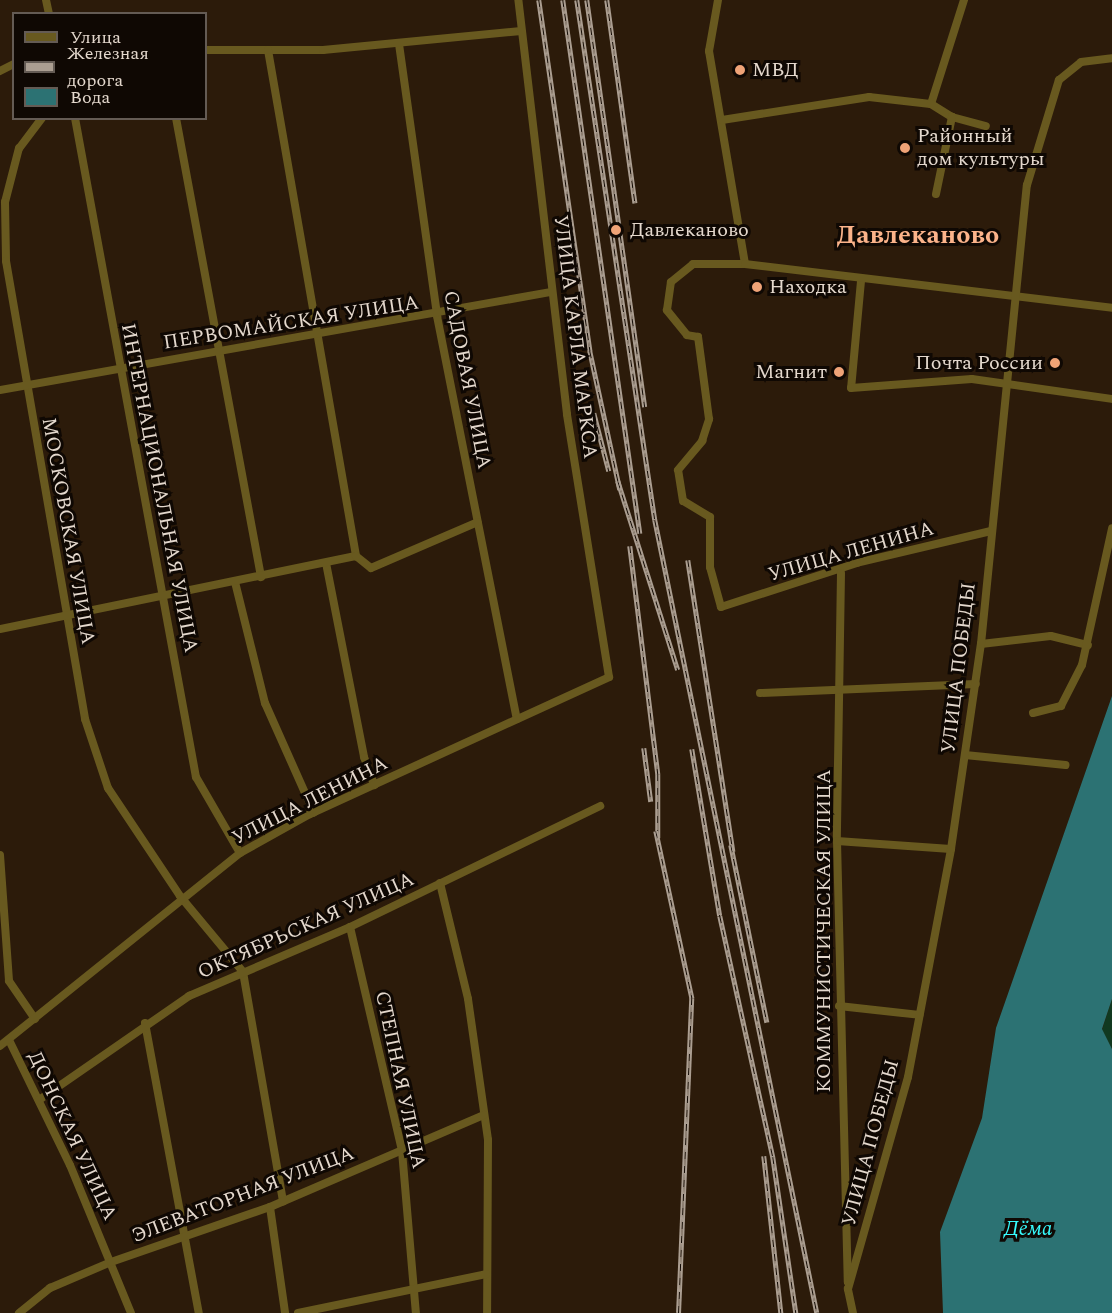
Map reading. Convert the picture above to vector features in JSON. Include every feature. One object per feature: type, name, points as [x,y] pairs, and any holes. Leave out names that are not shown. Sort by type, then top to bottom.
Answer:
[{"type":"street","name":"УЛИЦА КАРЛА МАРКСА","points":[[518,0],[551,292],[609,677]]},
{"type":"street","points":[[718,0],[709,51],[745,264],[861,281],[1112,308]]},
{"type":"street","points":[[931,104],[964,0]]},
{"type":"street","points":[[207,50],[268,50],[399,44],[521,31]]},
{"type":"street","name":"САДОВАЯ УЛИЦА","points":[[399,44],[437,316],[517,719]]},
{"type":"street","points":[[268,50],[356,556],[371,568],[478,522]]},
{"type":"street","name":"УЛИЦА ПОБЕДЫ","points":[[853,1313],[848,1289],[908,1077],[951,849],[981,644],[991,531],[1009,385],[1027,185],[1047,104],[1059,80],[1081,62],[1112,58]]},
{"type":"street","points":[[722,120],[869,97],[931,104],[951,117],[986,126]]},
{"type":"street","points":[[936,194],[951,117]]},
{"type":"street","name":"МОСКОВСКАЯ УЛИЦА","points":[[40,120],[19,148],[5,202],[6,261],[85,719],[108,789],[180,896],[243,972]]},
{"type":"street","name":"ИНТЕРНАЦИОНАЛЬНАЯ УЛИЦА","points":[[75,120],[118,368],[196,777],[240,853]]},
{"type":"street","points":[[176,120],[261,577]]},
{"type":"street","name":"УЛИЦА ЛЕНИНА","points":[[745,264],[693,264],[670,282],[665,297],[671,318],[687,335],[698,337],[709,419],[702,441],[678,470],[682,501],[710,517],[710,567],[721,607],[841,573],[857,563],[991,531]]},
{"type":"street","points":[[861,281],[851,387],[972,379],[1112,399]]},
{"type":"street","name":"ПЕРВОМАЙСКАЯ УЛИЦА","points":[[0,390],[317,333],[437,316],[551,292]]},
{"type":"street","points":[[1033,713],[1056,711],[1067,699],[1088,645],[1112,528]]},
{"type":"street","points":[[0,629],[67,618],[356,556]]},
{"type":"street","points":[[326,563],[364,757],[374,785]]},
{"type":"street","name":"КОММУНИСТИЧЕСКАЯ УЛИЦА","points":[[841,573],[837,841],[839,1006],[848,1289]]},
{"type":"street","points":[[235,582],[265,703],[314,813]]},
{"type":"street","points":[[981,644],[1051,636],[1088,645]]},
{"type":"street","name":"УЛИЦА ЛЕНИНА","points":[[0,1046],[180,896],[240,853],[314,813],[609,677]]},
{"type":"street","points":[[760,693],[841,693],[976,684]]},
{"type":"street","points":[[965,755],[1066,765]]},
{"type":"street","name":"ОКТЯБРЬСКАЯ УЛИЦА","points":[[39,1100],[145,1023],[243,972],[350,927],[600,806]]},
{"type":"street","points":[[837,841],[951,849]]},
{"type":"street","points":[[0,855],[9,981]]},
{"type":"street","points":[[440,883],[468,999],[484,1115],[487,1313]]},
{"type":"street","name":"СТЕПНАЯ УЛИЦА","points":[[350,927],[402,1151],[412,1288],[416,1313]]},
{"type":"street","points":[[0,969],[35,1019]]},
{"type":"street","points":[[243,972],[283,1202]]},
{"type":"street","points":[[839,1006],[920,1015]]},
{"type":"street","points":[[145,1023],[199,1313]]},
{"type":"street","name":"ДОНСКАЯ УЛИЦА","points":[[9,1040],[39,1100],[111,1262],[131,1313]]},
{"type":"street","name":"ЭЛЕВАТОРНАЯ УЛИЦА","points":[[19,1313],[50,1288],[111,1262],[283,1202],[484,1115]]},
{"type":"street","points":[[270,1207],[285,1313]]},
{"type":"street","points":[[846,1244],[860,1245]]},
{"type":"street","points":[[298,1313],[486,1274]]},
{"type":"green space","points":[[1112,999],[1112,1049],[1102,1030]]},
{"type":"water","name":"Дёма","points":[[1112,696],[1112,999],[1102,1029],[1112,1049],[1112,1313],[943,1313],[940,1232],[982,1118],[996,1028]]},
{"type":"railway","points":[[539,0],[590,351],[620,490]]},
{"type":"railway","points":[[563,0],[640,533]]},
{"type":"railway","points":[[577,0],[655,520],[817,1313]]},
{"type":"railway","points":[[587,0],[645,407]]},
{"type":"railway","points":[[607,0],[635,203]]},
{"type":"railway","points":[[594,413],[609,471]]},
{"type":"railway","points":[[618,481],[678,670]]},
{"type":"railway","points":[[630,546],[658,774],[658,838]]},
{"type":"railway","points":[[688,560],[733,852]]},
{"type":"railway","points":[[644,748],[651,802]]},
{"type":"railway","points":[[692,749],[720,916],[773,1157],[796,1313]]},
{"type":"railway","points":[[656,831],[692,998],[679,1313]]},
{"type":"railway","points":[[731,845],[767,1022]]},
{"type":"railway","points":[[764,1156],[781,1313]]},
{"type":"place","name":"МВД","points":[[740,70]]},
{"type":"place","name":"Районный дом культуры","points":[[905,148]]},
{"type":"place","name":"Давлеканово","points":[[616,230]]},
{"type":"place","name":"Находка","points":[[757,287]]},
{"type":"place","name":"Почта России","points":[[1055,363]]},
{"type":"place","name":"Магнит","points":[[839,372]]},
{"type":"district","name":"Давлеканово","points":[[918,236]]}]
